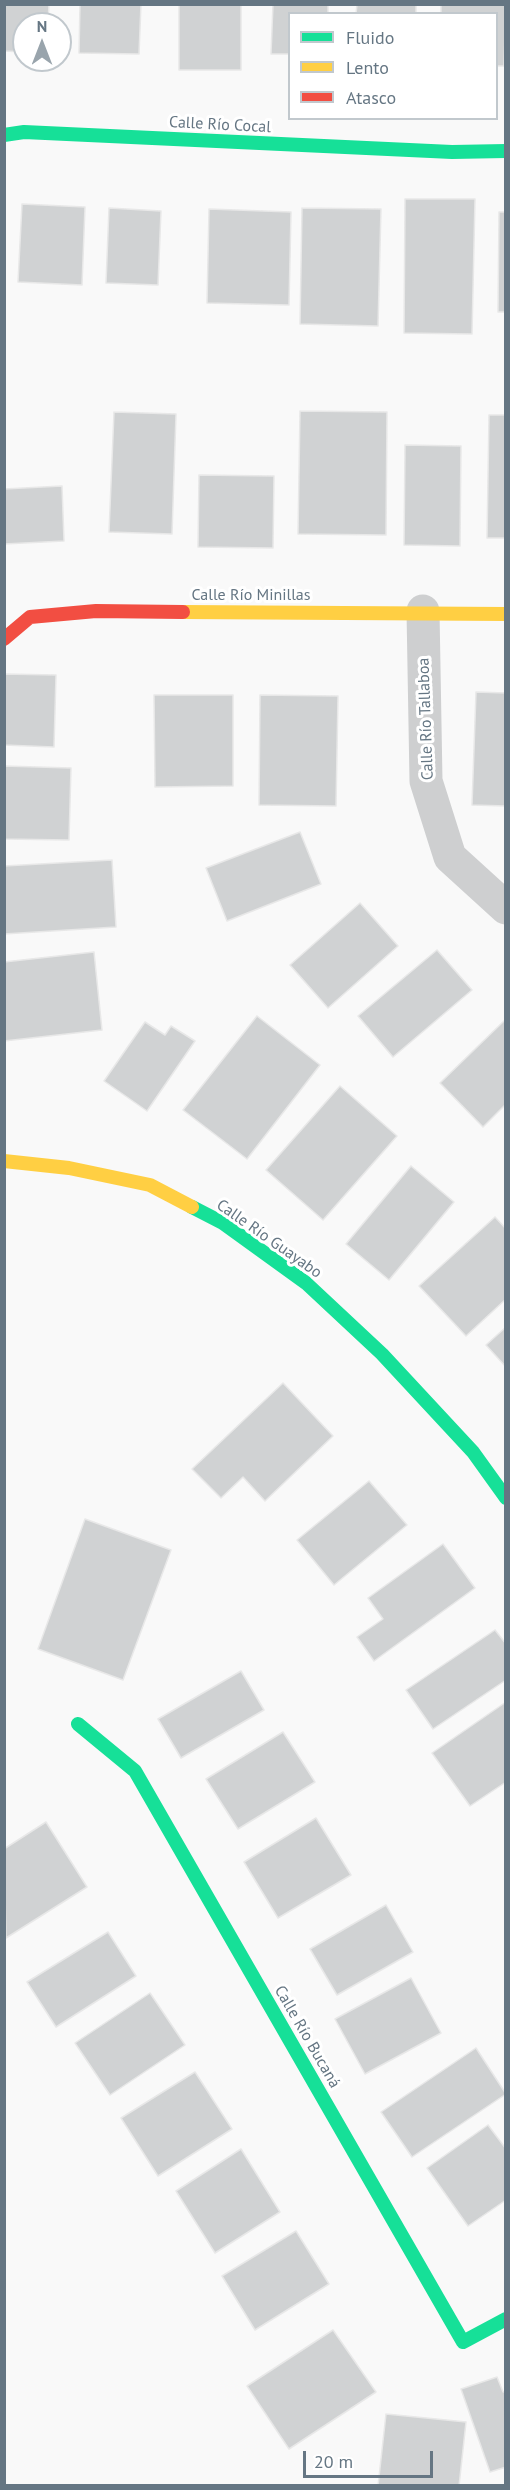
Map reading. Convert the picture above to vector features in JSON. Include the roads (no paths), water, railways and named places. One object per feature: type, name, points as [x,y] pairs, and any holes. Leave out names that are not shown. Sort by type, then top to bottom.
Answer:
[{"type":"street","name":"Calle Río Cocal","points":[[4,135],[24,132],[452,152],[506,151]]},
{"type":"street","name":"Calle Río Minillas","points":[[4,639],[30,617],[96,611],[423,611],[506,614]]},
{"type":"street","name":"Calle Río Tallaboa","points":[[423,611],[426,781],[450,857],[506,908]]},
{"type":"street","name":"Calle Río Guayabo","points":[[4,1161],[69,1168],[150,1185],[223,1223],[306,1283],[382,1354],[473,1452],[506,1498]]},
{"type":"street","name":"Calle Río Bucaná","points":[[78,1724],[135,1771],[464,2342],[506,2319]]}]
